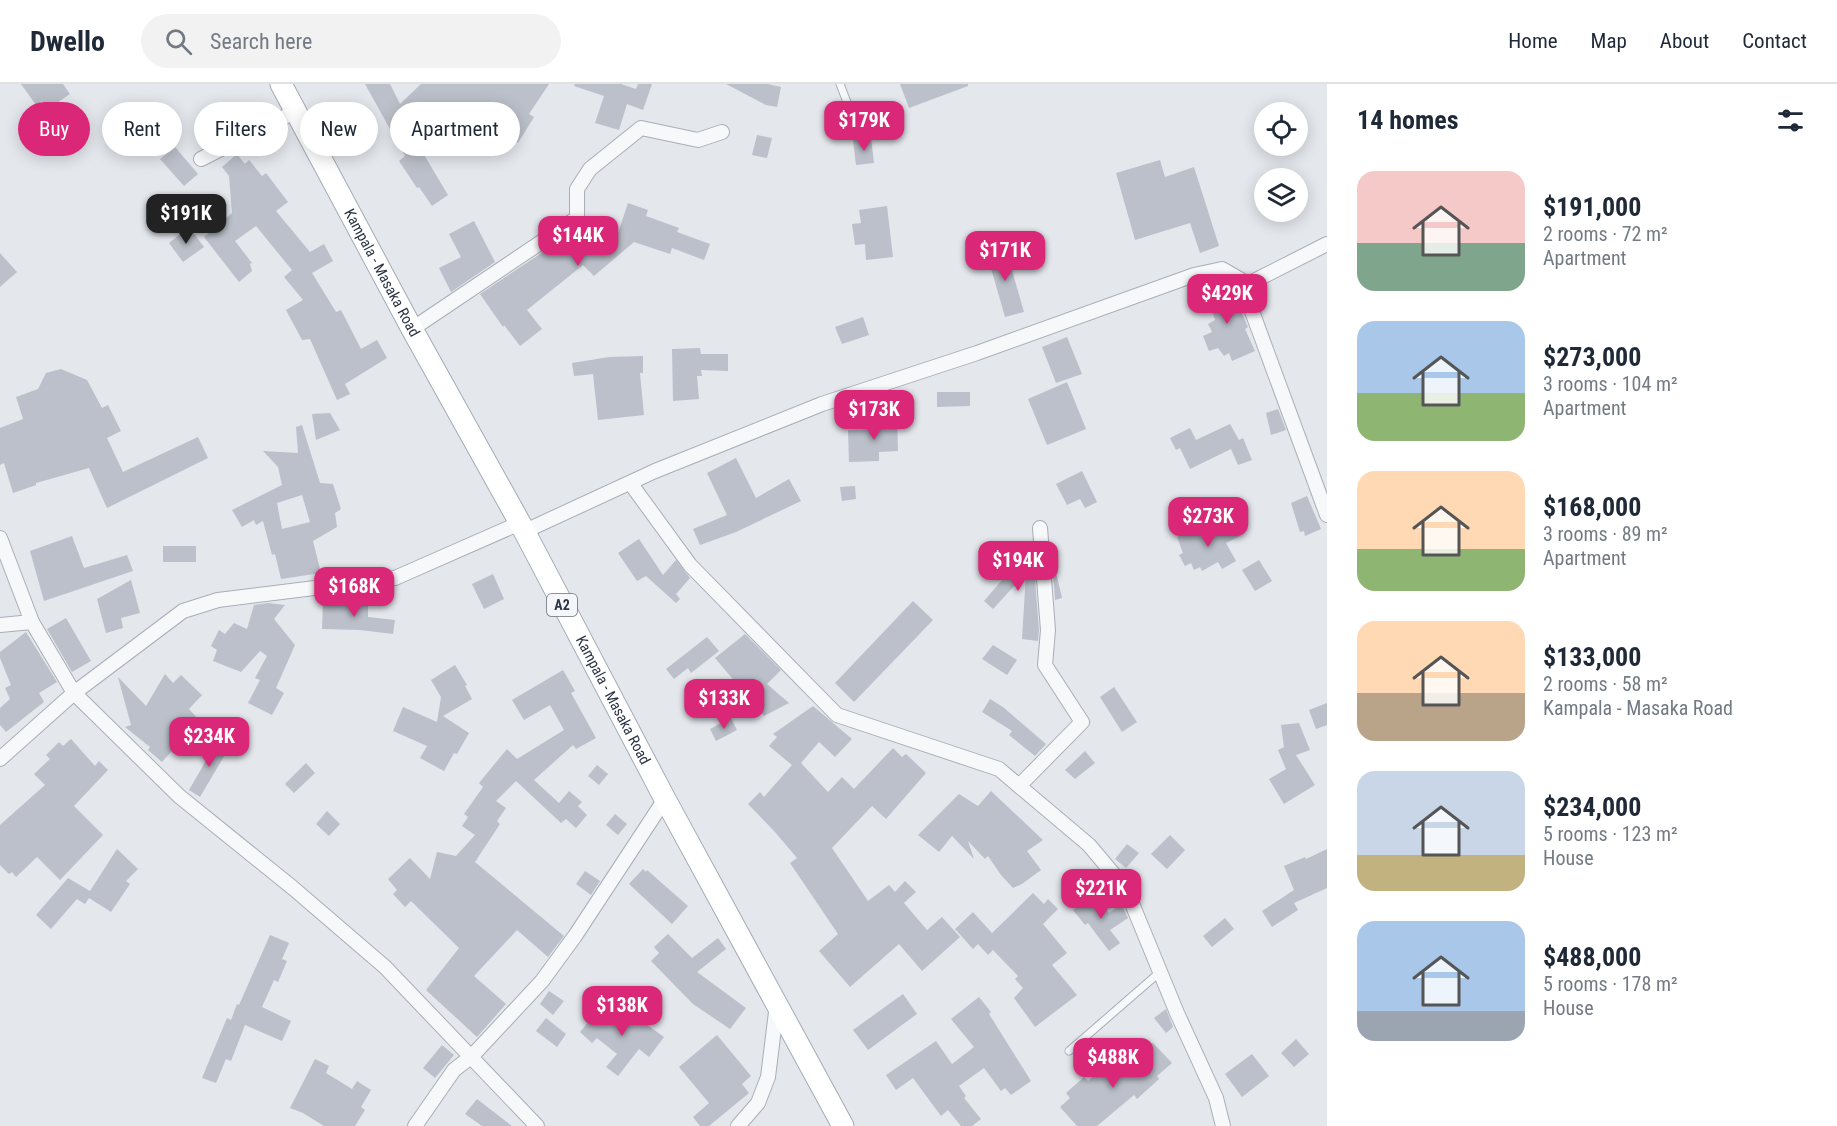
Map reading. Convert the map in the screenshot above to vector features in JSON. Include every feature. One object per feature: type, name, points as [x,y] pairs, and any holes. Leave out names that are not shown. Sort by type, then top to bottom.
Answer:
[{"type":"main road","name":"Kampala - Masaka Road","points":[[281,84],[843,1126]]},
{"type":"street","points":[[201,159],[296,111]]},
{"type":"street","points":[[412,329],[578,218],[577,189],[590,169],[640,128],[698,140],[722,132]]},
{"type":"street","points":[[1248,284],[1327,244]]},
{"type":"street","points":[[0,759],[74,693],[183,611],[218,600],[395,578],[822,404],[977,353],[1194,275],[1222,269],[1248,284]]},
{"type":"street","points":[[1248,284],[1250,306],[1327,515]]},
{"type":"street","points":[[630,484],[690,565],[837,715],[999,770],[1089,845],[1126,889],[1216,1098],[1223,1126]]},
{"type":"street","points":[[1019,786],[1082,722],[1045,665],[1048,630],[1040,528]]},
{"type":"street","points":[[0,538],[32,621],[74,693],[179,796],[385,966],[537,1126]]},
{"type":"street","points":[[0,624],[32,621]]},
{"type":"street","points":[[415,1126],[454,1070],[472,1056],[542,981],[575,936],[665,799]]},
{"type":"street","points":[[738,1126],[758,1103],[768,1077],[777,1004]]},
{"type":"lane","points":[[840,84],[850,110]]},
{"type":"lane","points":[[1069,1051],[1160,972]]},
{"type":"building","points":[[21,84],[63,84],[70,94],[58,102],[34,102]]},
{"type":"building","points":[[365,84],[390,84],[399,102],[390,102],[390,129],[378,107],[378,102],[375,102]]},
{"type":"building","points":[[421,84],[549,84],[529,114],[534,117],[520,140],[520,102],[402,102]]},
{"type":"building","points":[[575,84],[621,84],[636,89],[638,84],[652,84],[643,110],[627,104],[619,130],[595,123],[604,96],[574,86]]},
{"type":"building","points":[[726,84],[768,84],[781,87],[777,107],[766,105]]},
{"type":"building","points":[[900,84],[968,84],[968,86],[909,108]]},
{"type":"building","points":[[757,135],[772,138],[767,158],[752,155]]},
{"type":"building","points":[[871,138],[874,163],[856,165],[853,140]]},
{"type":"building","points":[[182,155],[198,174],[184,186],[160,159],[164,156]]},
{"type":"building","points":[[235,156],[239,156],[245,164],[249,160],[262,176],[266,173],[288,202],[276,211],[310,252],[324,244],[333,261],[312,273],[336,312],[341,310],[361,349],[377,340],[387,358],[345,384],[350,394],[337,400],[310,339],[302,340],[286,310],[303,300],[284,277],[292,270],[256,226],[235,241],[252,263],[250,264],[252,271],[239,282],[204,237],[232,213],[229,176],[222,167]]},
{"type":"building","points":[[405,156],[425,156],[448,195],[432,206],[399,161]]},
{"type":"building","points":[[1160,160],[1165,177],[1194,167],[1219,246],[1200,253],[1190,223],[1135,240],[1116,173]]},
{"type":"building","points":[[628,203],[648,210],[646,216],[679,228],[677,232],[710,244],[704,260],[672,248],[670,254],[634,242],[594,276],[583,265],[527,310],[542,329],[520,346],[504,325],[503,327],[480,294],[558,242],[567,254],[592,234],[595,238],[604,230],[615,242]]},
{"type":"building","points":[[887,206],[893,257],[866,260],[865,244],[855,245],[852,224],[861,223],[859,210]]},
{"type":"building","points":[[474,221],[495,262],[451,292],[439,268],[461,257],[449,234]]},
{"type":"building","points":[[189,227],[204,247],[183,262],[169,243]]},
{"type":"building","points":[[1005,246],[1024,312],[1005,317],[986,251]]},
{"type":"building","points":[[0,253],[17,272],[0,287]]},
{"type":"building","points":[[1228,283],[1248,327],[1245,329],[1255,351],[1232,361],[1229,353],[1224,356],[1218,348],[1209,351],[1203,336],[1212,332],[1208,324],[1215,320],[1206,290]]},
{"type":"building","points":[[863,317],[869,335],[842,344],[835,327]]},
{"type":"building","points":[[1067,337],[1082,374],[1056,383],[1042,347]]},
{"type":"building","points":[[700,348],[701,354],[728,354],[728,371],[701,370],[702,376],[697,376],[699,399],[673,401],[672,349]]},
{"type":"building","points":[[643,356],[643,373],[640,373],[644,415],[598,420],[593,374],[574,376],[572,363],[609,357]]},
{"type":"building","points":[[61,369],[87,380],[102,408],[108,405],[121,431],[107,438],[123,472],[198,437],[208,458],[107,508],[89,468],[36,483],[36,485],[13,493],[4,463],[0,465],[0,428],[23,419],[16,397],[38,389],[46,373]]},
{"type":"building","points":[[1067,382],[1086,429],[1047,445],[1028,399]]},
{"type":"building","points":[[937,392],[970,392],[970,406],[937,407]]},
{"type":"building","points":[[1278,409],[1286,430],[1271,435],[1266,413]]},
{"type":"building","points":[[330,413],[340,430],[316,440],[312,414]]},
{"type":"building","points":[[883,414],[897,416],[898,451],[879,452],[879,461],[849,462],[848,430],[880,429]]},
{"type":"building","points":[[1230,424],[1239,440],[1243,438],[1252,460],[1238,465],[1231,449],[1190,469],[1180,448],[1176,450],[1170,438],[1190,428],[1196,440]]},
{"type":"building","points":[[302,425],[320,483],[333,484],[341,509],[335,513],[337,527],[313,541],[321,573],[281,579],[263,521],[256,525],[254,520],[242,527],[232,510],[282,485],[278,467],[263,451],[298,453],[296,427]],"holes":[[[302,495],[310,522],[282,529],[277,503]]]},
{"type":"building","points":[[736,458],[756,498],[789,479],[801,501],[736,532],[700,545],[693,529],[727,515],[707,473]]},
{"type":"building","points":[[1082,471],[1097,502],[1085,508],[1080,499],[1067,505],[1056,484]]},
{"type":"building","points":[[855,486],[856,499],[842,501],[840,487]]},
{"type":"building","points":[[1307,496],[1321,529],[1305,536],[1304,531],[1300,532],[1291,503]]},
{"type":"building","points":[[1234,523],[1240,536],[1226,543],[1236,561],[1222,569],[1218,562],[1202,571],[1200,567],[1194,570],[1191,563],[1185,566],[1179,555],[1183,553],[1177,537],[1192,529],[1196,536],[1199,534],[1202,538]]},
{"type":"building","points":[[72,536],[84,568],[127,555],[133,571],[44,601],[30,551]]},
{"type":"building","points":[[639,539],[663,575],[676,560],[690,578],[676,594],[680,599],[676,603],[646,576],[637,581],[618,553]]},
{"type":"building","points":[[163,546],[196,546],[196,562],[163,562]]},
{"type":"building","points":[[1014,550],[1034,568],[1038,641],[1022,639],[1026,573],[993,609],[984,601],[1003,579],[993,571]]},
{"type":"building","points":[[1259,560],[1272,581],[1255,591],[1242,570]]},
{"type":"building","points":[[1053,572],[1056,572],[1062,598],[1055,600]]},
{"type":"building","points":[[493,574],[504,599],[484,609],[472,584]]},
{"type":"building","points":[[131,580],[140,613],[121,618],[123,628],[106,633],[97,599]]},
{"type":"building","points":[[913,601],[933,620],[854,702],[835,683]]},
{"type":"building","points":[[268,603],[285,605],[274,619],[295,645],[276,688],[284,693],[272,715],[248,703],[260,680],[255,678],[267,656],[260,651],[241,672],[213,661],[217,650],[211,646],[219,630],[225,634],[234,623],[247,629],[254,605]]},
{"type":"building","points":[[323,603],[368,603],[368,617],[395,620],[393,634],[322,629]]},
{"type":"building","points":[[66,618],[91,661],[72,672],[47,629]]},
{"type":"building","points":[[26,632],[57,682],[39,693],[44,702],[6,732],[0,725],[0,708],[10,699],[5,688],[11,685],[0,658],[0,652]]},
{"type":"building","points":[[745,634],[781,670],[767,684],[789,703],[764,716],[750,702],[745,707],[734,697],[742,690],[715,658]]},
{"type":"building","points":[[707,637],[719,651],[691,673],[688,668],[674,679],[666,669]]},
{"type":"building","points":[[993,645],[1017,660],[1007,675],[982,659]]},
{"type":"building","points":[[455,665],[472,699],[443,716],[469,733],[444,771],[420,758],[427,746],[393,731],[403,707],[437,722],[441,697],[431,680]]},
{"type":"building","points":[[563,670],[575,691],[571,693],[596,738],[576,749],[573,745],[534,780],[559,803],[569,791],[582,802],[578,806],[587,815],[576,828],[566,819],[561,823],[516,781],[496,801],[506,808],[497,821],[500,824],[475,862],[564,936],[548,957],[517,930],[474,976],[506,1004],[477,1037],[426,990],[459,948],[411,901],[405,907],[393,894],[397,890],[388,879],[410,858],[430,879],[437,852],[456,856],[475,835],[462,826],[468,817],[464,814],[483,787],[479,783],[507,749],[517,759],[564,730],[550,705],[524,720],[512,700]]},
{"type":"building","points":[[165,674],[173,683],[181,675],[202,695],[189,709],[199,720],[162,762],[148,750],[150,747],[125,727],[131,725],[118,677],[146,706]]},
{"type":"building","points":[[1114,687],[1137,722],[1122,732],[1100,697]]},
{"type":"building","points":[[990,699],[1003,707],[1046,744],[1035,756],[1009,735],[1012,731],[982,712]]},
{"type":"building","points":[[1327,703],[1327,725],[1316,729],[1309,710]]},
{"type":"building","points":[[813,706],[852,739],[835,757],[819,742],[801,763],[828,792],[842,777],[854,789],[893,748],[902,757],[906,754],[926,773],[886,819],[872,806],[832,848],[868,901],[889,885],[895,892],[905,881],[916,892],[904,903],[927,930],[942,917],[960,937],[922,971],[899,944],[850,987],[819,951],[838,934],[790,863],[797,858],[748,804],[760,792],[764,797],[792,765],[769,746],[777,737],[773,734]]},
{"type":"building","points":[[731,718],[737,730],[716,741],[710,729]]},
{"type":"building","points":[[1299,723],[1310,750],[1296,755],[1315,785],[1284,804],[1269,779],[1286,769],[1278,750],[1284,747],[1281,725]]},
{"type":"building","points":[[71,739],[95,766],[99,761],[108,770],[74,806],[103,835],[60,880],[37,857],[16,877],[12,872],[9,874],[0,865],[0,825],[45,785],[34,774],[50,759],[46,755],[59,742],[63,746]]},
{"type":"building","points":[[218,740],[230,746],[200,797],[189,790]]},
{"type":"building","points":[[1085,751],[1095,763],[1075,779],[1065,770]]},
{"type":"building","points":[[306,763],[315,773],[294,793],[285,784]]},
{"type":"building","points":[[597,765],[608,774],[599,785],[588,776]]},
{"type":"building","points":[[991,791],[1043,840],[1027,851],[1041,870],[1013,888],[988,856],[985,859],[968,841],[974,859],[952,836],[939,852],[918,835],[959,794],[978,806]]},
{"type":"building","points":[[327,811],[340,824],[329,836],[316,824]]},
{"type":"building","points":[[615,814],[627,824],[618,835],[606,825]]},
{"type":"building","points":[[1170,835],[1185,850],[1167,869],[1151,854]]},
{"type":"building","points":[[1127,844],[1139,853],[1126,868],[1115,859]]},
{"type":"building","points":[[117,849],[138,869],[126,881],[130,884],[111,912],[89,898],[85,904],[77,899],[51,929],[36,915],[68,878],[90,891]]},
{"type":"building","points":[[1327,849],[1327,888],[1294,903],[1298,910],[1272,927],[1262,911],[1294,890],[1284,866]]},
{"type":"building","points":[[643,869],[688,906],[672,924],[629,884]]},
{"type":"building","points":[[585,871],[600,881],[591,895],[576,884]]},
{"type":"building","points":[[1033,893],[1044,904],[1048,899],[1058,909],[1043,924],[1067,953],[1052,965],[1077,995],[1035,1027],[1014,998],[1023,988],[1015,979],[1018,976],[993,950],[988,955],[978,944],[973,949],[955,929],[973,912],[992,933]]},
{"type":"building","points":[[1094,894],[1109,913],[1121,904],[1128,918],[1110,930],[1120,943],[1109,951],[1088,923],[1085,925],[1073,910]]},
{"type":"building","points":[[1225,918],[1234,929],[1212,947],[1203,936]]},
{"type":"building","points":[[668,934],[692,958],[718,938],[726,949],[697,972],[746,1008],[730,1029],[693,1004],[651,961],[659,953],[654,947]]},
{"type":"building","points":[[270,935],[289,943],[282,959],[287,961],[278,982],[274,980],[262,1007],[291,1021],[282,1041],[245,1025],[231,1061],[226,1059],[216,1083],[202,1078],[227,1018],[231,1020],[237,1004],[239,1005]]},
{"type":"building","points":[[549,991],[564,1001],[553,1015],[540,1004]]},
{"type":"building","points":[[903,994],[917,1014],[868,1050],[853,1030]]},
{"type":"building","points":[[979,997],[991,1012],[989,1014],[1031,1081],[1011,1095],[1005,1088],[1001,1091],[984,1068],[959,1086],[966,1096],[964,1098],[981,1119],[972,1126],[961,1126],[948,1110],[941,1116],[913,1078],[896,1090],[886,1075],[936,1041],[952,1064],[974,1047],[951,1019]]},
{"type":"building","points":[[596,1006],[615,1022],[625,1009],[664,1037],[649,1057],[639,1049],[618,1076],[606,1067],[617,1054],[597,1038],[592,1043],[580,1032],[591,1019],[588,1016]]},
{"type":"building","points":[[1166,1009],[1173,1027],[1166,1033],[1154,1018]]},
{"type":"building","points":[[546,1018],[566,1034],[557,1047],[536,1031]]},
{"type":"building","points":[[717,1035],[751,1076],[742,1084],[749,1093],[709,1126],[700,1126],[693,1117],[709,1103],[679,1067]]},
{"type":"building","points":[[1296,1039],[1309,1054],[1294,1067],[1281,1053]]},
{"type":"building","points":[[1153,1043],[1172,1063],[1157,1076],[1159,1079],[1137,1099],[1134,1095],[1097,1126],[1077,1126],[1060,1107],[1070,1098],[1066,1093],[1084,1077],[1088,1081],[1106,1065],[1116,1077]]},
{"type":"building","points":[[442,1045],[454,1055],[435,1078],[423,1068]]},
{"type":"building","points":[[1252,1054],[1269,1076],[1242,1097],[1225,1074]]},
{"type":"building","points":[[315,1059],[329,1066],[326,1073],[352,1089],[357,1081],[371,1090],[361,1107],[365,1110],[355,1126],[324,1126],[290,1108]]},
{"type":"building","points":[[477,1099],[512,1126],[482,1126],[465,1114]]}]
